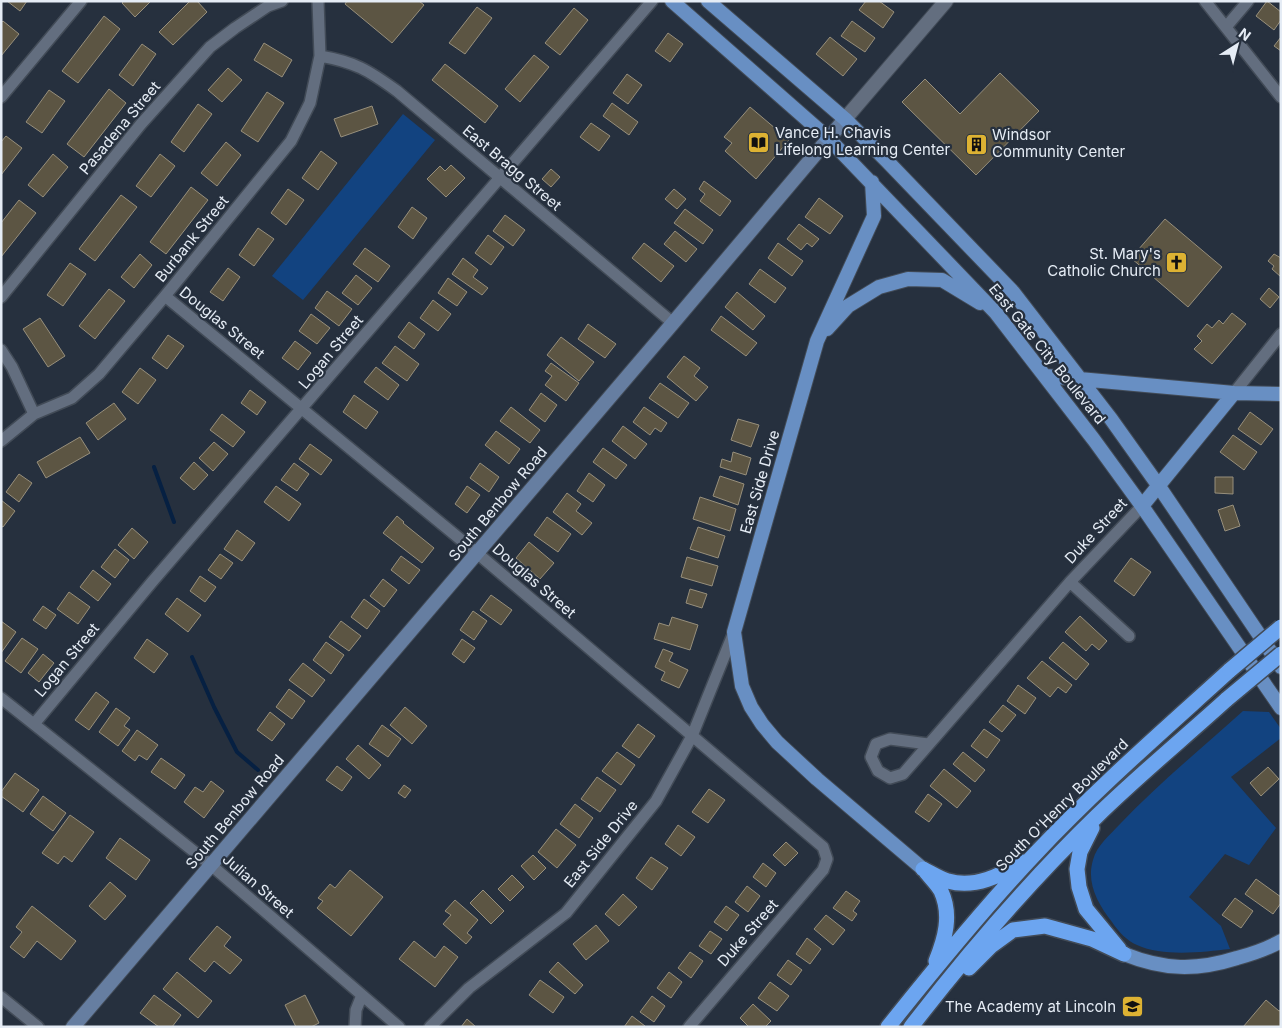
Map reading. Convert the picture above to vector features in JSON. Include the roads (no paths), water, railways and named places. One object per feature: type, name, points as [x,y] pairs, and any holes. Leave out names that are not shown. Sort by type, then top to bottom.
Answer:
[{"type":"highway","name":"South O'Henry Boulevard","points":[[888,1027],[932,972],[1035,854],[1110,778],[1230,670],[1281,627]]},
{"type":"highway","points":[[911,1027],[942,986],[1043,871],[1098,815],[1227,699],[1281,654]]},
{"type":"highway","points":[[1098,815],[1080,852],[1077,869],[1079,887],[1086,909],[1124,954]]},
{"type":"highway","points":[[923,869],[948,881],[966,884],[998,877],[1035,854]]},
{"type":"highway","points":[[923,869],[941,891],[948,918],[943,943],[932,972]]},
{"type":"highway","points":[[942,986],[968,969],[991,946],[1014,930],[1045,926],[1092,939],[1124,954]]},
{"type":"main road","name":"East Gate City Boulevard","points":[[672,1],[828,138],[996,313],[1046,376],[1142,506],[1281,708]]},
{"type":"main road","name":"East Gate City Boulevard","points":[[708,1],[845,119],[1013,292],[1158,485],[1281,667]]},
{"type":"main road","name":"South Benbow Road","points":[[73,1027],[478,553],[845,119]]},
{"type":"main road","name":"East Side Drive","points":[[872,182],[874,216],[817,340],[734,632],[742,686],[751,708],[762,724],[777,742],[818,779],[923,869]]},
{"type":"main road","points":[[817,340],[848,306],[879,287],[908,279],[942,280],[996,313]]},
{"type":"main road","points":[[1046,376],[1234,393],[1281,394]]},
{"type":"main road","name":"Duke Street","points":[[1142,506],[1234,393]]},
{"type":"main road","points":[[1124,954],[1157,965],[1187,968],[1219,964],[1255,953],[1281,941]]},
{"type":"street","points":[[1,97],[81,1]]},
{"type":"street","name":"Pasadena Street","points":[[1,297],[141,124],[210,47],[268,6],[282,1]]},
{"type":"street","name":"Burbank Street","points":[[1,441],[34,414],[72,398],[99,374],[291,141],[310,103],[320,56],[318,1]]},
{"type":"street","name":"Logan Street","points":[[34,724],[152,582],[652,1]]},
{"type":"street","name":"South Benbow Road","points":[[845,119],[946,1]]},
{"type":"street","points":[[1205,1],[1281,97]]},
{"type":"street","points":[[1226,27],[1248,1]]},
{"type":"street","name":"East Bragg Street","points":[[320,56],[358,66],[374,74],[397,91],[673,323]]},
{"type":"street","name":"Douglas Street","points":[[165,296],[478,553],[823,847],[827,859]]},
{"type":"street","name":"Duke Street","points":[[1234,393],[1281,334]]},
{"type":"street","points":[[1,350],[12,367],[34,414]]},
{"type":"street","name":"Duke Street","points":[[928,744],[890,739],[876,744],[871,757],[878,771],[890,778],[903,774],[1070,582],[1142,506]]},
{"type":"street","points":[[1070,582],[1129,636]]},
{"type":"street","name":"East Side Drive","points":[[430,1027],[469,988],[566,913],[656,801],[692,736],[734,632]]},
{"type":"street","name":"Julian Street","points":[[1,698],[211,865],[399,1027]]},
{"type":"street","name":"Duke Street","points":[[689,1027],[823,870],[827,859]]},
{"type":"street","points":[[355,1027],[356,1010],[362,995]]},
{"type":"street","points":[[1,998],[38,1027]]},
{"type":"waterway","points":[[154,467],[174,522]]},
{"type":"waterway","points":[[192,657],[214,707],[237,752],[258,770]]},
{"type":"place","name":"Vance H. Chavis Lifelong Learning Center","points":[[759,142]]},
{"type":"place","name":"Windsor Community Center","points":[[976,144]]},
{"type":"place","name":"St. Mary's Catholic Church","points":[[1177,263]]},
{"type":"place","name":"The Academy at Lincoln","points":[[1132,1007]]}]
